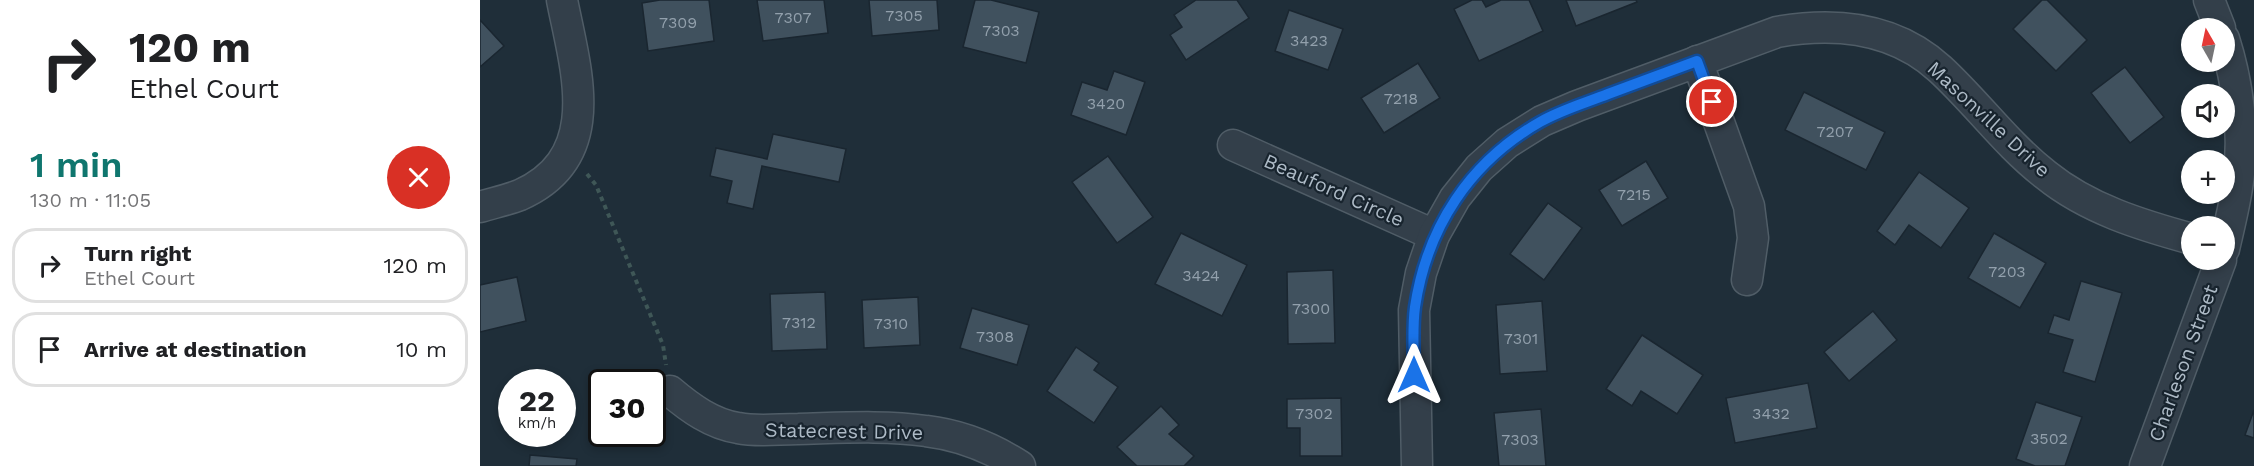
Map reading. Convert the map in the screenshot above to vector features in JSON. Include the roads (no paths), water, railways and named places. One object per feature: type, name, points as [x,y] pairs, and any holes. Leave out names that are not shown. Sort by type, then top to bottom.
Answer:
[{"type":"street","points":[[480,207],[519,195],[546,179],[569,152],[577,132],[580,107],[562,0]]},
{"type":"street","points":[[2209,0],[2216,18]]},
{"type":"street","name":"Masonville Drive","points":[[1417,466],[1414,310],[1421,273],[1434,235],[1455,198],[1479,168],[1507,143],[1542,121],[1576,106],[1777,32],[1811,26],[1844,27],[1879,35],[1911,49],[1938,67],[2006,140],[2048,177],[2089,202],[2132,222],[2181,236]]},
{"type":"street","points":[[1697,61],[1749,206],[1753,238],[1747,280]]},
{"type":"street","points":[[2232,72],[2236,89],[2240,146],[2239,180],[2232,216]]},
{"type":"street","name":"Beauford Circle","points":[[1233,145],[1434,235]]},
{"type":"street","name":"Charleson Street","points":[[2145,466],[2217,270]]},
{"type":"street","name":"Statecrest Drive","points":[[670,391],[687,406],[711,420],[738,428],[882,428],[927,431],[970,441],[998,452],[1020,466]]}]
